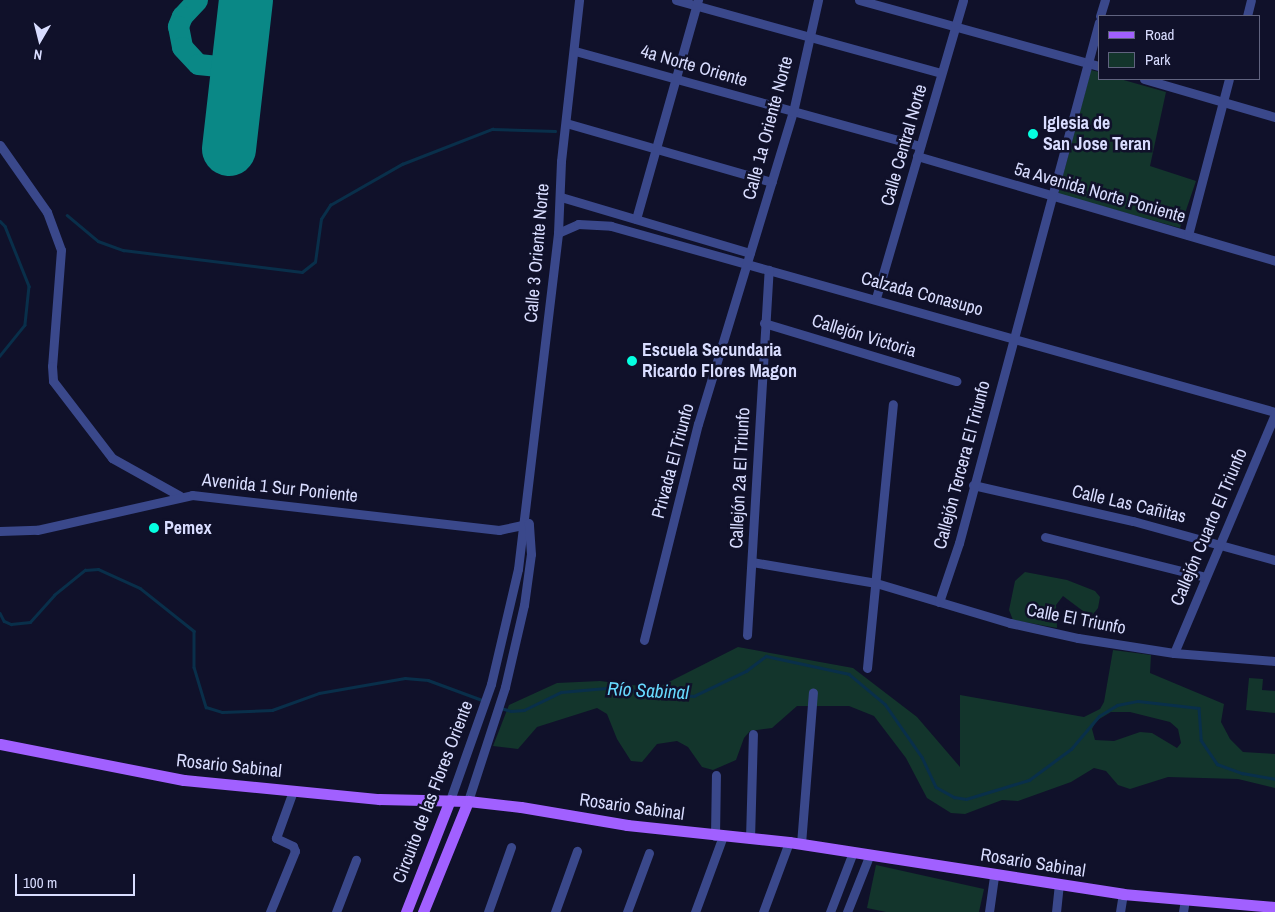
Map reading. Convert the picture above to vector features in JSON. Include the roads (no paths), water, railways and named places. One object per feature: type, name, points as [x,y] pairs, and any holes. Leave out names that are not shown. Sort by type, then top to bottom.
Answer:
[{"type":"main road","name":"Rosario Sabinal","points":[[0,744],[184,780],[379,799],[468,801],[719,836],[795,843],[1123,894],[1260,904],[1275,907]]},
{"type":"main road","name":"Circuito de las Flores Oriente","points":[[406,912],[450,800]]},
{"type":"main road","points":[[423,912],[468,801]]},
{"type":"main road","name":"Rosario Sabinal","points":[[1260,904],[1275,901]]},
{"type":"street","name":"Calle 3 Oriente Norte","points":[[505,687],[524,605],[530,554],[526,508],[558,233],[566,123],[580,0]]},
{"type":"street","points":[[676,0],[697,3],[808,37],[941,73]]},
{"type":"street","name":"Calle 1a Oriente Norte","points":[[748,264],[793,112],[808,37],[818,0]]},
{"type":"street","points":[[859,0],[1098,66]]},
{"type":"street","name":"Calle Central Norte","points":[[876,298],[963,0]]},
{"type":"street","points":[[1100,15],[1105,0]]},
{"type":"street","points":[[1247,15],[1251,0]]},
{"type":"street","points":[[636,219],[678,78],[697,3]]},
{"type":"street","name":"Callejón Tercera El Triunfo","points":[[939,602],[973,485],[1098,26]]},
{"type":"street","name":"4a Norte Oriente","points":[[575,51],[920,146]]},
{"type":"street","points":[[1147,80],[1275,117]]},
{"type":"street","points":[[1188,235],[1229,80]]},
{"type":"street","points":[[566,123],[772,182]]},
{"type":"street","points":[[0,144],[47,212],[61,250],[52,366],[53,381],[112,458],[180,496]]},
{"type":"street","name":"5a Avenida Norte Poniente","points":[[917,156],[1052,197],[1275,260]]},
{"type":"street","points":[[561,197],[750,253]]},
{"type":"street","name":"Calzada Conasupo","points":[[558,233],[578,224],[611,226],[1013,336],[1275,413]]},
{"type":"street","name":"Privada El Triunfo","points":[[644,640],[698,424],[748,264]]},
{"type":"street","name":"Callejón 2a El Triunfo","points":[[747,636],[764,323],[769,270]]},
{"type":"street","name":"Callejón Victoria","points":[[764,323],[956,381]]},
{"type":"street","points":[[867,668],[893,404]]},
{"type":"street","name":"Callejón Cuarto El Triunfo","points":[[1174,653],[1275,413]]},
{"type":"street","name":"Calle Las Cañitas","points":[[973,485],[1220,543],[1275,560]]},
{"type":"street","name":"Avenida 1 Sur Poniente","points":[[4,532],[37,530],[180,496],[213,496],[499,530],[526,525]]},
{"type":"street","name":"Calle 3 Oriente Norte","points":[[491,684],[511,603],[526,525]]},
{"type":"street","points":[[1045,537],[1205,576]]},
{"type":"street","name":"Calle El Triunfo","points":[[752,562],[856,578],[939,602],[1078,638],[1174,653],[1275,661]]},
{"type":"street","points":[[511,603],[524,605]]},
{"type":"street","name":"Circuito de las Flores Oriente","points":[[450,800],[476,734],[491,684]]},
{"type":"street","name":"Circuito de las Flores Oriente","points":[[468,801],[491,736],[505,687]]},
{"type":"street","points":[[763,912],[795,843],[813,692]]},
{"type":"street","points":[[750,839],[753,734]]},
{"type":"street","points":[[695,912],[719,836],[716,775]]},
{"type":"street","points":[[270,912],[295,851],[292,846],[276,838],[293,791]]},
{"type":"street","points":[[488,912],[511,847]]},
{"type":"street","points":[[556,912],[577,851]]},
{"type":"street","points":[[830,912],[853,852]]},
{"type":"street","points":[[627,912],[649,853]]},
{"type":"street","points":[[847,912],[870,854]]},
{"type":"street","points":[[336,912],[356,860]]},
{"type":"street","points":[[989,912],[994,875]]},
{"type":"street","points":[[1056,912],[1059,885]]},
{"type":"street","points":[[1120,912],[1123,894]]},
{"type":"street","points":[[1183,912],[1185,899]]},
{"type":"waterway","points":[[67,215],[98,241],[123,250],[302,272],[315,262],[321,219],[330,205],[402,164],[492,129],[555,131]]},
{"type":"waterway","name":"Río Sabinal","points":[[0,221],[5,226],[29,286],[25,325],[0,356]]},
{"type":"waterway","name":"Río Sabinal","points":[[0,613],[4,621],[11,624],[30,622],[54,595],[85,570],[98,569],[140,588],[194,631],[194,667],[206,707],[222,712],[272,710],[319,693],[405,678],[428,680],[482,700]]},
{"type":"waterway","name":"Río Sabinal","points":[[501,708],[511,711],[524,710],[561,692],[606,688],[694,696],[746,671],[766,656],[849,674],[885,704],[922,757],[936,787],[954,797],[966,799],[1029,780],[1071,749],[1099,716],[1117,705],[1138,701],[1199,708],[1201,740],[1217,764],[1242,773],[1275,779]]},
{"type":"place","name":"Iglesia de San Jose Teran","points":[[1033,134]]},
{"type":"place","name":"Escuela Secundaria Ricardo Flores Magon","points":[[632,361]]},
{"type":"place","name":"Pemex","points":[[154,528]]}]
